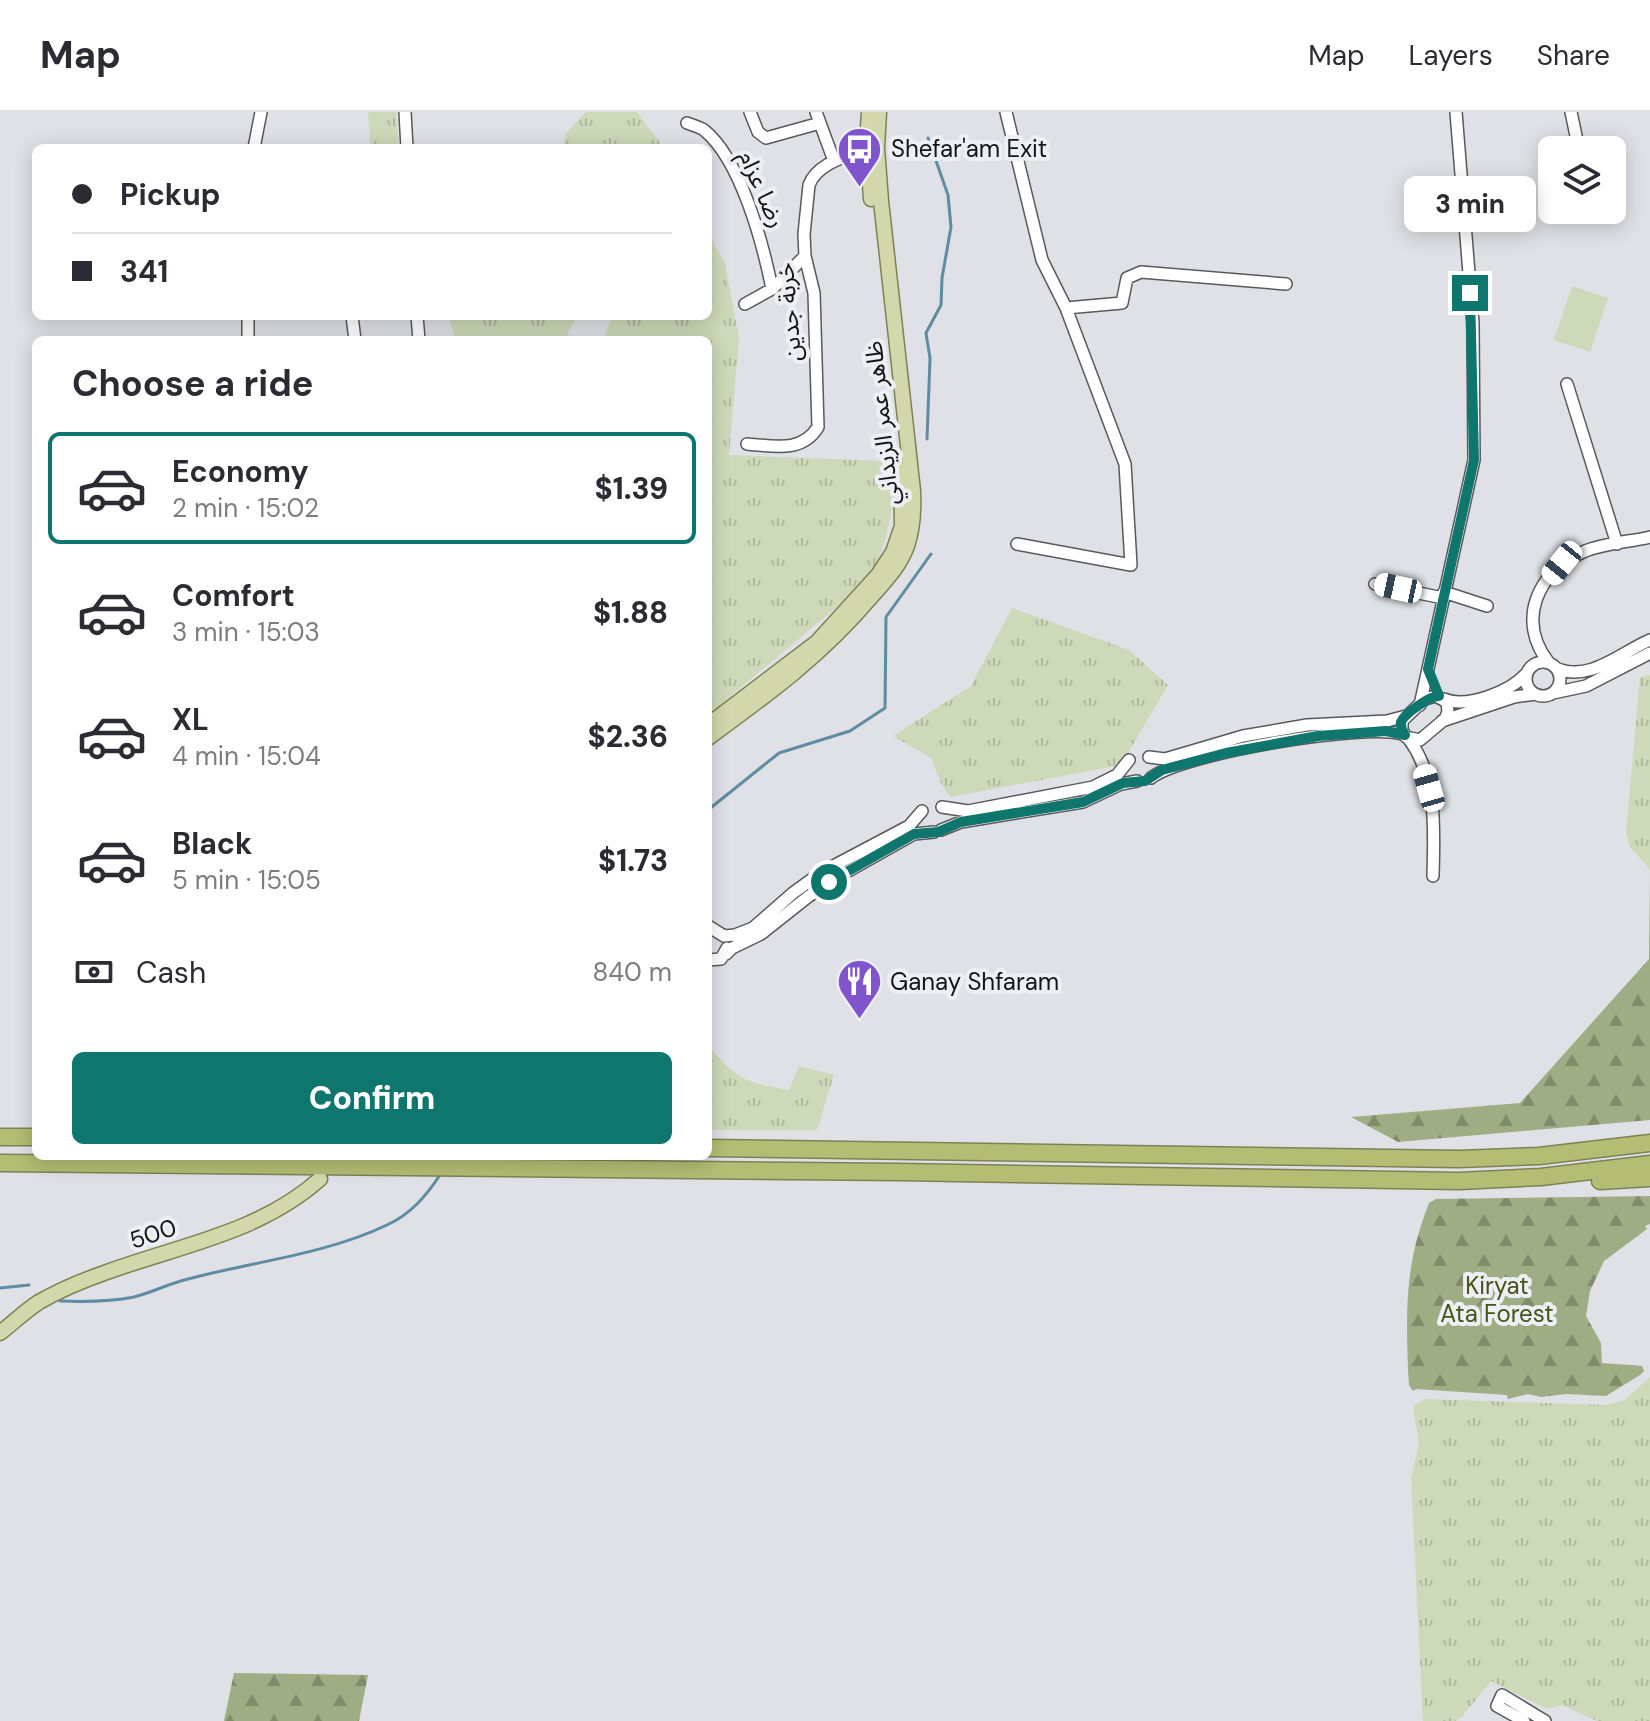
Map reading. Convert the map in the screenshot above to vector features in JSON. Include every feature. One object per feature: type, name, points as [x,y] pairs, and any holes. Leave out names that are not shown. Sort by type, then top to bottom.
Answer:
[{"type":"highway","points":[[1500,1158],[1614,1142],[1650,1133]]},
{"type":"highway","points":[[0,1137],[32,1137]]},
{"type":"highway","points":[[712,1148],[1500,1158],[1650,1143]]},
{"type":"highway","points":[[0,1163],[868,1171],[1426,1181],[1553,1182],[1650,1178]]},
{"type":"highway","points":[[1426,1181],[1541,1177],[1650,1164]]},
{"type":"main road","name":"ظاهر عمر الزيداني","points":[[712,722],[817,642],[878,575],[898,541],[903,512],[901,467],[867,148],[869,112]]},
{"type":"main road","name":"ظاهر عمر الزيداني","points":[[712,735],[805,666],[832,641],[891,573],[906,549],[910,535],[913,491],[879,186],[879,112]]},
{"type":"main road","name":"500","points":[[0,1333],[39,1303],[84,1281],[230,1233],[267,1217],[320,1179]]},
{"type":"street","points":[[255,144],[261,112]]},
{"type":"street","points":[[405,112],[407,144]]},
{"type":"street","points":[[750,112],[758,132],[766,138],[818,117],[834,161]]},
{"type":"street","points":[[1006,112],[1042,260],[1066,308],[1125,464],[1131,565],[1017,544]]},
{"type":"street","points":[[1420,705],[1474,460],[1473,323],[1456,112]]},
{"type":"street","points":[[1571,112],[1576,136]]},
{"type":"street","name":"رضا عزام","points":[[687,123],[703,129],[718,146],[739,181],[763,244],[772,289]]},
{"type":"street","name":"خربة جدين","points":[[747,444],[800,445],[812,437],[818,427],[814,293],[805,256],[804,234],[809,185],[812,178],[834,161],[867,148]]},
{"type":"street","points":[[745,304],[772,289],[805,256]]},
{"type":"street","points":[[1066,308],[1122,303],[1127,278],[1141,272],[1286,284]]},
{"type":"street","points":[[1567,384],[1617,544]]},
{"type":"street","points":[[1553,693],[1559,683],[1552,665],[1535,639],[1532,624],[1533,606],[1542,587],[1562,563],[1585,551],[1650,537]]},
{"type":"street","points":[[1375,584],[1487,606]]},
{"type":"street","points":[[1535,639],[1527,685],[1535,694]]},
{"type":"street","points":[[1433,876],[1434,813],[1422,763],[1401,723],[1406,716],[1429,697],[1464,702],[1507,690],[1537,663],[1571,673],[1589,671],[1650,640]]},
{"type":"street","points":[[1442,721],[1514,697],[1544,696],[1586,686],[1650,653]]},
{"type":"street","points":[[712,961],[721,959],[732,948],[761,934],[843,874],[914,834],[937,831],[961,822],[1083,802],[1121,784],[1145,781],[1162,770],[1236,750],[1300,738],[1386,731],[1420,740],[1448,712],[1428,669]]},
{"type":"street","points":[[713,934],[735,935],[753,928],[805,883],[909,826],[929,805],[968,811],[1093,787],[1117,775],[1136,755],[1165,759],[1243,736],[1307,725],[1387,721],[1406,716]]},
{"type":"street","points":[[1422,763],[1427,734]]},
{"type":"street","points":[[1149,757],[1155,766],[1151,778]]},
{"type":"street","points":[[1129,760],[1128,774],[1137,781]]},
{"type":"street","points":[[922,811],[921,824],[926,830],[937,831],[946,825],[948,817],[942,807]]},
{"type":"street","points":[[713,934],[726,941],[726,954]]},
{"type":"street","points":[[1524,1721],[1497,1706],[1502,1695],[1545,1721]]},
{"type":"green space","points":[[368,112],[396,112],[399,144],[371,144]]},
{"type":"green space","points":[[586,112],[637,112],[661,144],[564,144],[565,134]]},
{"type":"green space","points":[[712,240],[725,264],[739,338],[729,455],[886,461],[893,504],[885,541],[874,569],[838,606],[712,712],[712,336],[605,336],[611,320],[712,320]]},
{"type":"green space","points":[[1572,286],[1608,298],[1590,352],[1554,340]]},
{"type":"green space","points":[[449,320],[576,320],[566,336],[455,336]]},
{"type":"green space","points":[[1012,608],[1129,650],[1168,685],[1121,765],[950,797],[931,758],[893,736],[971,686]]},
{"type":"green space","points":[[1650,675],[1650,870],[1630,847],[1626,833],[1640,677]]},
{"type":"green space","points":[[1650,875],[1650,1120],[1398,1142],[1351,1117],[1520,1103],[1649,959]]},
{"type":"green space","points":[[712,1050],[735,1073],[762,1085],[789,1090],[799,1066],[834,1075],[817,1130],[712,1130]]},
{"type":"green space","name":"Kiryat Ata Forest","points":[[1650,1196],[1650,1224],[1604,1261],[1590,1291],[1586,1316],[1601,1343],[1602,1363],[1642,1366],[1644,1371],[1640,1375],[1606,1396],[1566,1394],[1541,1397],[1528,1394],[1508,1399],[1507,1395],[1413,1391],[1409,1385],[1408,1370],[1409,1285],[1415,1246],[1429,1203],[1436,1199]]},
{"type":"green space","points":[[1650,1377],[1650,1721],[1597,1721],[1562,1705],[1547,1709],[1491,1681],[1461,1718],[1455,1721],[1423,1721],[1411,1478],[1419,1444],[1413,1406],[1424,1399],[1606,1405],[1625,1400]]},
{"type":"green space","points":[[234,1673],[368,1675],[359,1721],[224,1721]]},
{"type":"waterway","points":[[927,439],[930,358],[926,333],[941,305],[942,278],[951,227],[948,195],[928,138]]},
{"type":"waterway","points":[[712,807],[779,753],[850,731],[885,708],[886,617],[931,554]]},
{"type":"waterway","points":[[60,1301],[134,1297],[185,1280],[340,1243],[403,1216],[440,1175]]},
{"type":"waterway","points":[[0,1288],[29,1285]]},
{"type":"place","name":"Shefar'am Exit","points":[[860,188]]},
{"type":"place","name":"Ganay Shfaram","points":[[859,1021]]},
{"type":"route","points":[[829,882],[914,834],[938,832],[961,822],[1083,802],[1123,783],[1145,781],[1162,770],[1226,753],[1318,736],[1386,731],[1405,735],[1401,726],[1404,718],[1425,699],[1439,696],[1428,669],[1474,460],[1470,293]]}]
